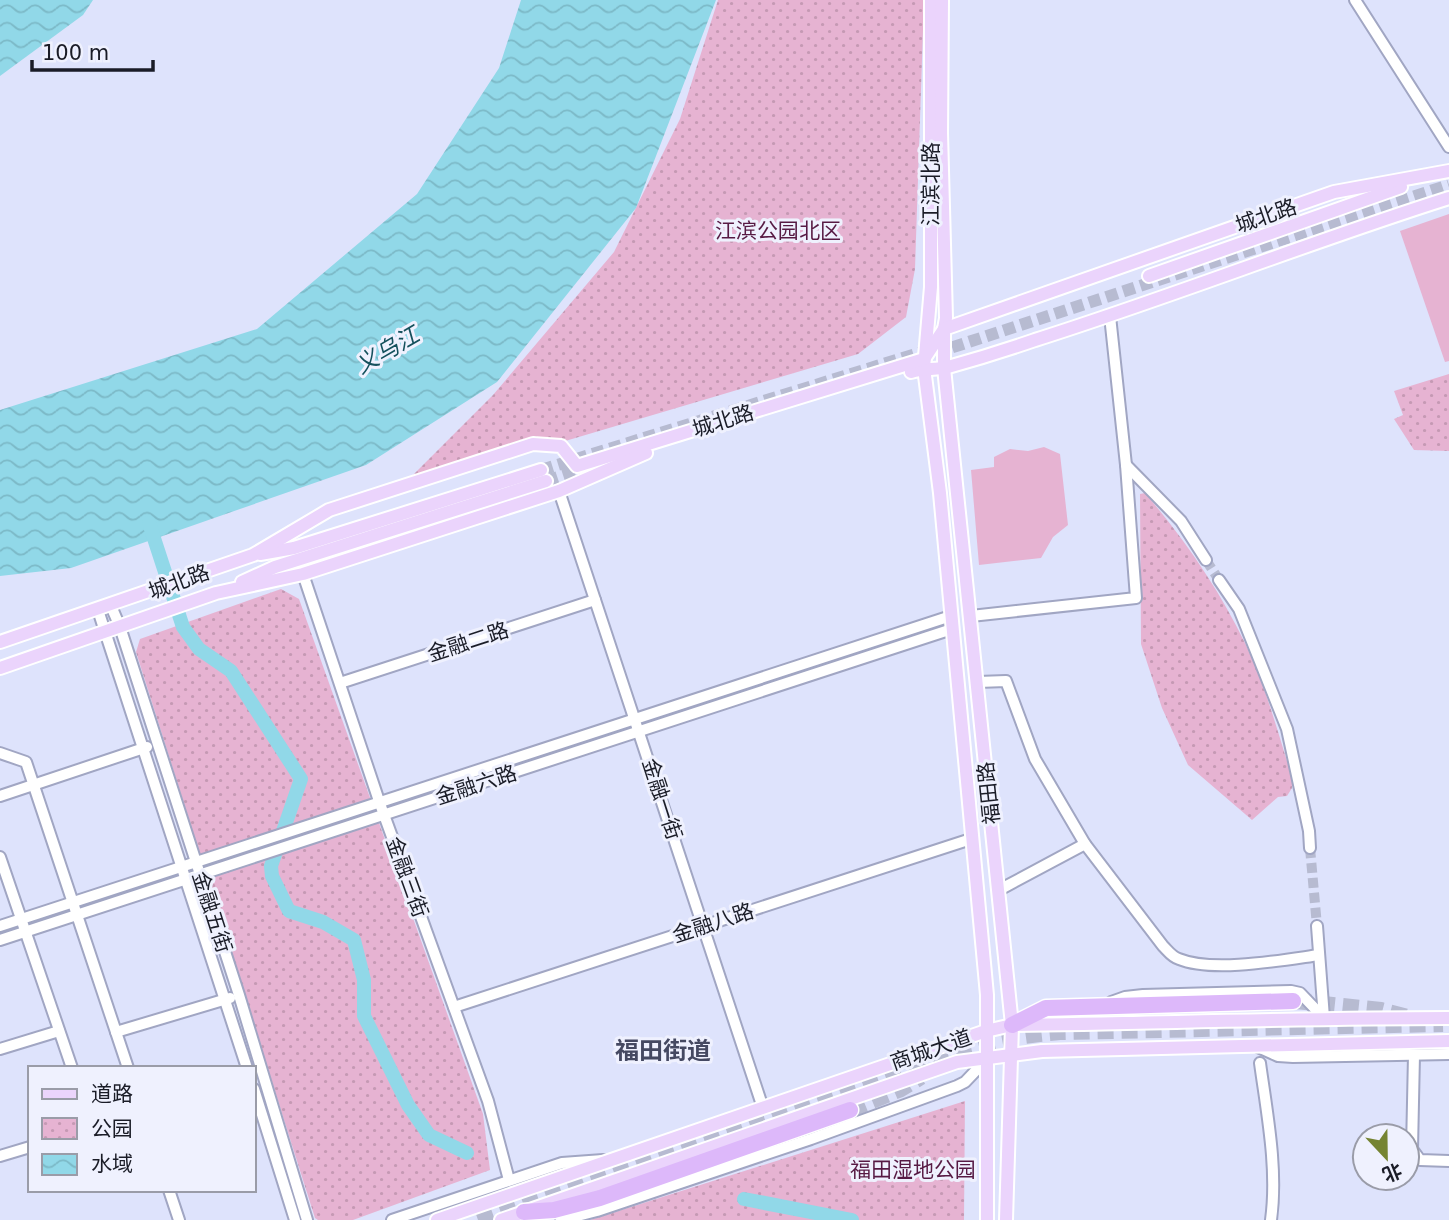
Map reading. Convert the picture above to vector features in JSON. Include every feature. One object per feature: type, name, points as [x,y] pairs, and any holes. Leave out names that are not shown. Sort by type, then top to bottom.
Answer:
[{"type":"highway","points":[[1012,1025],[1046,1008],[1253,1000],[1293,1001]]},
{"type":"highway","points":[[524,1212],[554,1210],[600,1198],[850,1110]]},
{"type":"main road","name":"江滨北路","points":[[924,363],[931,288],[931,0]]},
{"type":"main road","name":"江滨北路","points":[[942,0],[941,133],[946,318],[944,368]]},
{"type":"main road","name":"城北路","points":[[944,329],[1334,192],[1449,171]]},
{"type":"main road","points":[[1149,276],[1434,175]]},
{"type":"main road","name":"城北路","points":[[0,642],[253,555],[329,510],[533,444],[561,446],[577,466],[924,363],[944,368],[1110,316],[1373,222],[1449,198]]},
{"type":"main road","points":[[924,363],[944,329]]},
{"type":"main road","name":"城北路","points":[[0,668],[210,595],[303,574],[559,491],[637,456],[924,363]]},
{"type":"main road","name":"福田路","points":[[924,363],[940,493],[986,995],[988,1220]]},
{"type":"main road","name":"福田路","points":[[944,368],[1012,1025],[1006,1220]]},
{"type":"main road","points":[[210,595],[275,567],[544,475],[294,548],[253,555]]},
{"type":"main road","name":"商城大道","points":[[437,1220],[986,1031],[1012,1025],[1449,1018]]},
{"type":"main road","name":"商城大道","points":[[501,1220],[957,1062],[1042,1051],[1449,1041]]},
{"type":"street","points":[[1355,0],[1449,147]]},
{"type":"street","points":[[971,617],[1136,598],[1126,465],[1110,316]]},
{"type":"street","points":[[1126,465],[1181,521],[1206,560]]},
{"type":"street","name":"金融一街","points":[[559,491],[763,1108]]},
{"type":"street","name":"金融三街","points":[[303,574],[379,801],[488,1101],[509,1181]]},
{"type":"street","points":[[1219,580],[1239,609],[1287,729],[1310,848]]},
{"type":"street","name":"金融二路","points":[[340,683],[595,600]]},
{"type":"street","name":"金融五街","points":[[104,608],[120,626],[239,995],[256,1066]]},
{"type":"street","name":"金融五街","points":[[104,608],[104,633],[246,1066]]},
{"type":"street","name":"金融六路","points":[[0,926],[635,718],[952,622]]},
{"type":"street","name":"金融六路","points":[[0,940],[640,732],[952,622]]},
{"type":"street","points":[[978,682],[1006,681],[1035,759],[1086,844],[1163,946],[1176,959],[1215,965],[1319,955]]},
{"type":"street","points":[[0,796],[157,744]]},
{"type":"street","points":[[0,753],[26,762],[35,784],[127,1066]]},
{"type":"street","name":"金融八路","points":[[454,1007],[971,839]]},
{"type":"street","points":[[999,890],[1086,844]]},
{"type":"street","points":[[0,858],[71,1066]]},
{"type":"street","points":[[1317,926],[1324,1018]]},
{"type":"street","points":[[1097,1007],[1125,997],[1143,995],[1291,991],[1300,993],[1324,1018]]},
{"type":"street","points":[[116,1032],[239,995]]},
{"type":"street","points":[[0,1049],[59,1031]]},
{"type":"street","points":[[1256,1046],[1278,1056],[1449,1054]]},
{"type":"street","points":[[1414,1055],[1412,1149],[1420,1160],[1449,1161]]},
{"type":"street","points":[[561,1220],[597,1211],[811,1139],[957,1086],[965,1082],[986,1060]]},
{"type":"street","points":[[1260,1063],[1274,1199],[1271,1220]]},
{"type":"street","name":"金融五街","points":[[258,1076],[307,1220]]},
{"type":"street","points":[[256,1095],[295,1220]]},
{"type":"street","points":[[0,1156],[28,1148]]},
{"type":"street","points":[[392,1220],[562,1163],[613,1159]]},
{"type":"street","points":[[170,1192],[179,1220]]},
{"type":"green space","name":"江滨公园北区","points":[[718,0],[924,0],[915,269],[906,317],[858,354],[397,491],[493,395],[614,252],[680,119]]},
{"type":"green space","points":[[1449,214],[1449,361],[1445,362],[1400,231]]},
{"type":"green space","points":[[1449,374],[1449,451],[1414,450],[1394,419],[1403,415],[1394,391]]},
{"type":"green space","points":[[1044,447],[1060,454],[1068,525],[1053,537],[1041,558],[979,565],[971,470],[994,467],[994,457],[1010,449],[1028,451]]},
{"type":"green space","points":[[1145,493],[1187,547],[1236,624],[1271,710],[1292,777],[1292,788],[1287,796],[1278,797],[1252,820],[1188,765],[1162,708],[1141,644],[1140,494]]},
{"type":"green space","points":[[281,589],[299,599],[483,1114],[490,1170],[353,1220],[315,1218],[136,652],[140,639]]},
{"type":"green space","name":"福田湿地公园","points":[[965,1101],[964,1220],[590,1220]]},
{"type":"water","points":[[0,0],[93,0],[83,15],[0,76]]},
{"type":"water","name":"义乌江","points":[[521,0],[716,0],[636,208],[497,382],[366,465],[71,568],[0,576],[0,410],[257,329],[417,194],[499,68]]},
{"type":"waterway","points":[[149,523],[183,627],[199,649],[231,671],[301,779],[271,866],[272,876],[289,911],[323,922],[354,940],[364,980],[364,1016],[408,1105],[429,1135],[467,1153]]},
{"type":"waterway","points":[[744,1199],[852,1220]]},
{"type":"tunnel","points":[[935,353],[1449,185]]},
{"type":"tunnel","points":[[541,470],[932,349]]},
{"type":"tunnel","points":[[546,481],[588,467]]},
{"type":"tunnel","points":[[1206,560],[1219,580]]},
{"type":"tunnel","points":[[1310,848],[1317,926]]},
{"type":"tunnel","points":[[1295,1001],[1381,1010],[1408,1017]]},
{"type":"tunnel","points":[[909,1063],[984,1043],[1060,1032],[1443,1024]]},
{"type":"tunnel","points":[[478,1220],[922,1066]]},
{"type":"tunnel","points":[[850,1110],[901,1089],[921,1077]]},
{"type":"district","name":"福田街道","points":[[663,1051]]}]
